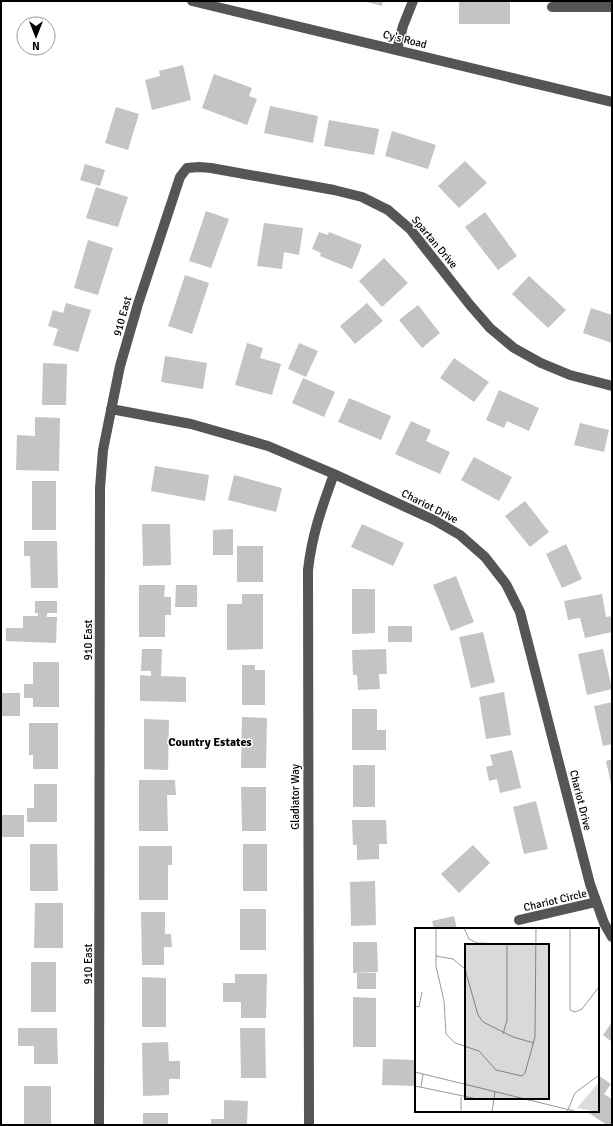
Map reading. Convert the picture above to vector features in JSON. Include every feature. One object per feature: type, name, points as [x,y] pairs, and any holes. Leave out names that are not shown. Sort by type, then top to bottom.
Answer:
[{"type":"street","name":"Cy's Road","points":[[192,1],[612,102]]},
{"type":"street","points":[[396,50],[403,26],[413,1]]},
{"type":"street","points":[[552,7],[612,7]]},
{"type":"street","name":"Spartan Drive","points":[[187,168],[211,168],[334,190],[362,197],[388,210],[410,229],[485,322],[514,348],[541,364],[570,375],[612,386]]},
{"type":"street","name":"910 East","points":[[99,1125],[100,488],[103,450],[120,366],[138,304],[175,188],[180,177],[187,168]]},
{"type":"street","name":"Chariot Drive","points":[[111,409],[191,424],[268,446],[334,474],[434,520],[460,535],[485,558],[506,584],[520,612],[529,641],[590,884],[604,922],[612,937]]},
{"type":"street","name":"Gladiator Way","points":[[309,1125],[308,570],[310,548],[334,474]]},
{"type":"street","name":"Chariot Circle","points":[[519,920],[596,902]]},
{"type":"building","points":[[363,1],[383,1],[382,6]]},
{"type":"building","points":[[459,1],[510,1],[510,24],[459,24]]},
{"type":"building","points":[[183,65],[191,100],[152,110],[145,80],[160,76],[159,71]]},
{"type":"building","points":[[214,74],[252,88],[249,96],[257,99],[247,125],[202,108]]},
{"type":"building","points":[[270,106],[318,116],[313,143],[264,133]]},
{"type":"building","points":[[116,107],[139,114],[128,150],[105,143]]},
{"type":"building","points":[[329,120],[379,129],[374,155],[324,146]]},
{"type":"building","points":[[392,131],[436,145],[428,169],[385,156]]},
{"type":"building","points":[[465,161],[487,183],[459,208],[438,186]]},
{"type":"building","points":[[85,164],[105,170],[100,186],[80,180]]},
{"type":"building","points":[[96,187],[128,197],[118,227],[86,218]]},
{"type":"building","points":[[206,211],[229,219],[211,268],[189,261]]},
{"type":"building","points":[[485,212],[517,256],[498,270],[465,227]]},
{"type":"building","points":[[264,223],[303,228],[299,255],[284,252],[282,269],[257,266]]},
{"type":"building","points":[[319,232],[328,235],[329,232],[362,245],[352,269],[320,256],[321,253],[312,249]]},
{"type":"building","points":[[88,240],[113,248],[98,295],[74,288]]},
{"type":"building","points":[[384,258],[408,283],[382,307],[359,281]]},
{"type":"building","points":[[185,275],[209,283],[192,334],[168,326]]},
{"type":"building","points":[[529,276],[566,310],[548,328],[512,294]]},
{"type":"building","points":[[66,303],[91,310],[78,352],[53,345],[58,329],[48,326],[53,310],[63,313]]},
{"type":"building","points":[[367,303],[383,321],[355,344],[340,326]]},
{"type":"building","points":[[418,305],[440,333],[422,348],[399,320]]},
{"type":"building","points":[[591,308],[612,315],[612,343],[583,333]]},
{"type":"building","points":[[247,343],[263,348],[260,358],[281,364],[272,395],[235,385]]},
{"type":"building","points":[[299,343],[318,351],[306,377],[288,369]]},
{"type":"building","points":[[165,356],[207,363],[203,389],[161,382]]},
{"type":"building","points":[[454,358],[489,382],[474,402],[440,378]]},
{"type":"building","points":[[43,363],[67,364],[66,405],[42,405]]},
{"type":"building","points":[[303,378],[335,392],[324,417],[292,403]]},
{"type":"building","points":[[499,390],[539,408],[529,431],[507,421],[504,428],[486,420]]},
{"type":"building","points":[[349,398],[391,416],[381,440],[338,422]]},
{"type":"building","points":[[35,417],[60,418],[59,471],[16,470],[17,435],[35,436]]},
{"type":"building","points":[[411,421],[431,430],[426,441],[450,452],[440,474],[395,454]]},
{"type":"building","points":[[580,423],[609,430],[604,452],[574,445]]},
{"type":"building","points":[[474,457],[512,477],[499,501],[461,480]]},
{"type":"building","points":[[155,466],[209,475],[205,501],[151,491]]},
{"type":"building","points":[[234,475],[282,488],[276,512],[228,500]]},
{"type":"building","points":[[32,481],[56,481],[56,530],[32,530]]},
{"type":"building","points":[[525,501],[549,532],[530,547],[505,516]]},
{"type":"building","points":[[142,524],[170,524],[171,565],[143,566]]},
{"type":"building","points":[[362,524],[404,543],[393,566],[351,547]]},
{"type":"building","points":[[233,529],[233,555],[213,555],[213,530]]},
{"type":"building","points":[[24,541],[57,541],[58,588],[31,588],[30,556],[24,556]]},
{"type":"building","points":[[566,544],[582,579],[562,588],[546,554]]},
{"type":"building","points":[[237,546],[263,546],[263,582],[237,582]]},
{"type":"building","points":[[456,576],[474,622],[451,631],[433,585]]},
{"type":"building","points":[[139,585],[165,585],[164,597],[171,597],[171,615],[165,615],[165,637],[139,637]]},
{"type":"building","points":[[176,585],[197,585],[197,607],[175,607]]},
{"type":"building","points":[[352,589],[375,589],[375,633],[352,634]]},
{"type":"building","points":[[242,594],[263,594],[263,649],[227,650],[227,604],[242,604]]},
{"type":"building","points":[[602,594],[606,617],[612,616],[612,632],[585,638],[580,618],[568,620],[564,601]]},
{"type":"building","points":[[35,601],[57,601],[57,613],[47,613],[47,617],[57,617],[56,643],[6,641],[6,628],[23,628],[23,616],[38,616],[38,613],[35,613]]},
{"type":"building","points":[[388,626],[412,626],[412,642],[388,642]]},
{"type":"building","points":[[483,632],[495,682],[471,688],[459,637]]},
{"type":"building","points":[[142,649],[162,649],[161,676],[186,677],[186,702],[140,701],[140,675],[151,676],[151,671],[141,671]]},
{"type":"building","points":[[386,649],[387,674],[379,674],[380,689],[358,690],[357,675],[353,675],[352,650]]},
{"type":"building","points":[[603,649],[612,689],[587,695],[578,654]]},
{"type":"building","points":[[33,662],[59,662],[59,707],[33,707],[33,698],[24,698],[24,684],[33,684]]},
{"type":"building","points":[[242,665],[255,665],[255,670],[265,670],[265,705],[242,705]]},
{"type":"building","points":[[504,692],[511,735],[486,739],[479,697]]},
{"type":"building","points":[[1,693],[20,693],[20,716],[1,716]]},
{"type":"building","points":[[612,702],[612,744],[603,746],[594,706]]},
{"type":"building","points":[[352,709],[377,709],[377,730],[386,730],[386,750],[352,750]]},
{"type":"building","points":[[242,717],[267,718],[266,768],[241,768]]},
{"type":"building","points":[[144,719],[169,720],[168,770],[144,769]]},
{"type":"building","points":[[29,723],[58,723],[58,769],[33,769],[33,755],[29,755]]},
{"type":"building","points":[[512,750],[521,788],[500,793],[497,779],[489,781],[486,767],[493,765],[490,755]]},
{"type":"building","points":[[612,759],[612,784],[611,784],[606,761]]},
{"type":"building","points":[[353,765],[375,765],[375,807],[353,807]]},
{"type":"building","points":[[139,780],[175,780],[176,795],[167,795],[168,831],[139,831]]},
{"type":"building","points":[[34,784],[57,784],[57,822],[27,822],[27,808],[34,808]]},
{"type":"building","points":[[241,787],[266,787],[266,831],[242,831]]},
{"type":"building","points":[[536,801],[548,849],[524,854],[513,807]]},
{"type":"building","points":[[1,815],[24,815],[24,837],[1,837]]},
{"type":"building","points":[[352,820],[386,820],[387,844],[379,844],[379,859],[357,860],[357,845],[353,845]]},
{"type":"building","points":[[30,844],[57,844],[58,891],[30,891]]},
{"type":"building","points":[[243,844],[267,844],[267,891],[243,891]]},
{"type":"building","points":[[473,845],[490,863],[459,893],[441,874]]},
{"type":"building","points":[[139,846],[172,846],[172,865],[168,865],[168,900],[139,900]]},
{"type":"building","points":[[375,881],[376,925],[351,926],[350,882]]},
{"type":"building","points":[[35,903],[63,903],[63,948],[34,948]]},
{"type":"building","points":[[240,909],[266,909],[266,950],[240,950]]},
{"type":"building","points":[[141,912],[165,912],[165,934],[171,934],[172,947],[164,947],[164,965],[142,965]]},
{"type":"building","points":[[454,916],[457,928],[434,928],[432,921]]},
{"type":"building","points":[[353,942],[377,942],[378,972],[353,973]]},
{"type":"building","points":[[31,962],[56,962],[56,1012],[31,1012]]},
{"type":"building","points":[[357,973],[376,973],[376,989],[357,989]]},
{"type":"building","points":[[235,974],[267,974],[266,1018],[241,1018],[241,1002],[223,1002],[223,983],[235,983]]},
{"type":"building","points":[[142,977],[166,978],[166,1027],[142,1027]]},
{"type":"building","points":[[353,997],[376,998],[376,1047],[353,1047]]},
{"type":"building","points":[[612,1022],[612,1042],[603,1035]]},
{"type":"building","points":[[18,1028],[57,1028],[58,1064],[34,1064],[34,1046],[18,1046]]},
{"type":"building","points":[[240,1028],[265,1028],[266,1078],[241,1078]]},
{"type":"building","points":[[168,1042],[169,1061],[180,1061],[180,1079],[169,1079],[169,1095],[143,1096],[142,1043]]},
{"type":"building","points":[[383,1059],[415,1060],[415,1086],[382,1085]]},
{"type":"building","points":[[599,1076],[611,1084],[604,1094],[612,1099],[612,1125],[607,1125],[588,1112],[599,1112]]},
{"type":"building","points":[[24,1086],[51,1086],[51,1125],[24,1125]]},
{"type":"building","points":[[224,1100],[248,1101],[247,1125],[211,1125],[211,1119],[224,1119]]},
{"type":"building","points":[[143,1113],[168,1113],[168,1125],[143,1125]]},
{"type":"district","name":"Country Estates","points":[[210,742]]}]
